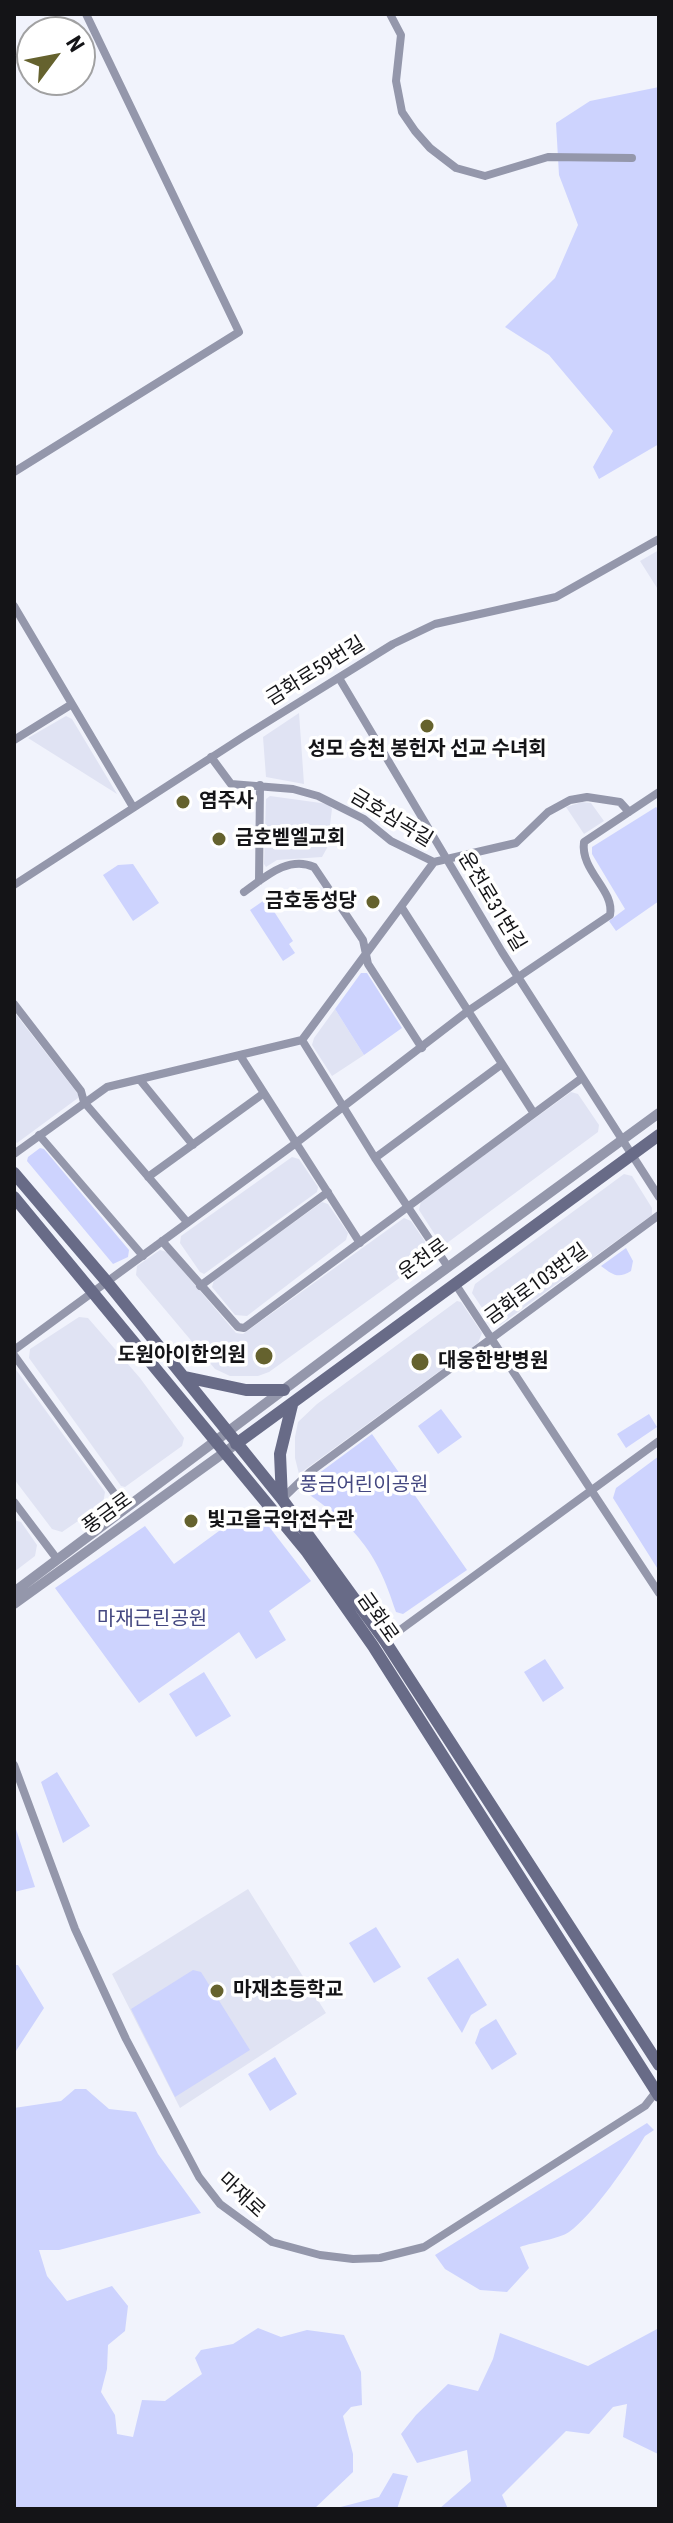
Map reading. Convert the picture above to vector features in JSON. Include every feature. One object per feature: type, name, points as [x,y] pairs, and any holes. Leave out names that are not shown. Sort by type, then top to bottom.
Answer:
[{"type":"main road","name":"운천로","points":[[236,1444],[659,1135]]},
{"type":"main road","name":"금화로","points":[[14,1173],[107,1282],[282,1499],[385,1641],[659,2065]]},
{"type":"main road","name":"금화로","points":[[14,1197],[307,1552],[373,1646],[658,2092]]},
{"type":"main road","points":[[185,1377],[246,1390],[284,1390]]},
{"type":"main road","points":[[282,1499],[280,1454],[292,1405]]},
{"type":"street","points":[[14,472],[239,332],[86,14]]},
{"type":"street","points":[[390,14],[401,35],[396,81],[402,112],[430,148],[456,168],[485,176],[548,157],[632,158]]},
{"type":"street","name":"금화로59번길","points":[[14,885],[393,644],[435,624],[556,597],[659,539]]},
{"type":"street","points":[[14,606],[133,807]]},
{"type":"street","name":"운천로31번길","points":[[339,678],[445,859],[659,1197]]},
{"type":"street","points":[[14,740],[72,704]]},
{"type":"street","name":"금호심곡길","points":[[211,757],[231,784],[293,789],[318,796],[364,819],[391,841],[434,862],[516,843],[548,812],[570,800],[587,797],[620,802],[629,812]]},
{"type":"street","points":[[259,881],[260,785]]},
{"type":"street","points":[[125,1508],[14,1353],[468,1011],[610,915],[609,902],[582,853],[584,842],[659,792]]},
{"type":"street","points":[[14,1154],[107,1087],[302,1040],[434,862]]},
{"type":"street","points":[[244,892],[285,866],[311,866],[363,940],[368,964],[422,1048]]},
{"type":"street","points":[[402,908],[533,1112]]},
{"type":"street","points":[[14,1004],[81,1091],[84,1102],[187,1222]]},
{"type":"street","points":[[302,1040],[375,1158],[448,1267]]},
{"type":"street","points":[[241,1057],[360,1243]]},
{"type":"street","points":[[375,1158],[502,1064]]},
{"type":"street","points":[[162,1241],[238,1327],[244,1328],[582,1078]]},
{"type":"street","points":[[140,1080],[193,1145]]},
{"type":"street","points":[[148,1177],[264,1093]]},
{"type":"street","name":"운천로","points":[[214,1442],[659,1113]]},
{"type":"street","points":[[39,1135],[143,1256]]},
{"type":"street","points":[[200,1286],[328,1192]]},
{"type":"street","name":"금화로103번길","points":[[282,1499],[310,1472],[659,1215]]},
{"type":"street","points":[[456,1285],[659,1593]]},
{"type":"street","points":[[385,1641],[659,1441]]},
{"type":"street","name":"풍금로","points":[[14,1592],[214,1442]]},
{"type":"street","name":"운천로","points":[[224,1453],[236,1444]]},
{"type":"street","name":"풍금로","points":[[14,1604],[224,1453]]},
{"type":"street","points":[[15,1506],[57,1559]]},
{"type":"street","name":"마재로","points":[[14,1765],[75,1929],[173,2130],[199,2177],[220,2204],[272,2242],[320,2255],[353,2259],[394,2256],[424,2247],[645,2106],[658,2092]]},
{"type":"shaded area","points":[[659,550],[659,591],[640,561]]},
{"type":"shaded area","points":[[299,713],[304,784],[266,777],[263,737]]},
{"type":"shaded area","points":[[66,716],[72,719],[117,794],[28,738]]},
{"type":"shaded area","points":[[270,796],[328,804],[332,809],[327,848],[322,857],[277,860],[266,867],[266,799]]},
{"type":"shaded area","points":[[582,802],[591,803],[604,821],[584,834],[566,807]]},
{"type":"shaded area","points":[[335,1009],[364,1055],[332,1076],[312,1045]]},
{"type":"shaded area","points":[[14,1012],[78,1094],[78,1098],[17,1143],[14,1140]]},
{"type":"shaded area","points":[[571,1092],[578,1094],[599,1125],[598,1132],[447,1243],[439,1241],[419,1210],[421,1201]]},
{"type":"shaded area","points":[[292,1157],[299,1159],[318,1187],[317,1192],[204,1274],[200,1272],[180,1243],[181,1236]]},
{"type":"shaded area","points":[[624,1174],[632,1176],[652,1208],[652,1215],[500,1325],[493,1324],[472,1293],[475,1284]]},
{"type":"shaded area","points":[[322,1202],[328,1204],[348,1233],[346,1240],[247,1316],[235,1315],[212,1287],[214,1280]]},
{"type":"shaded area","points":[[404,1218],[411,1221],[430,1249],[430,1256],[269,1372],[258,1376],[230,1376],[215,1369],[136,1275],[137,1266],[160,1250],[167,1252],[236,1333],[243,1334]]},
{"type":"shaded area","points":[[457,1301],[461,1302],[482,1333],[478,1343],[299,1474],[295,1458],[298,1422],[317,1404]]},
{"type":"shaded area","points":[[79,1317],[88,1318],[140,1378],[184,1438],[182,1446],[125,1487],[121,1486],[29,1358],[30,1349]]},
{"type":"shaded area","points":[[14,1367],[105,1492],[103,1504],[62,1532],[52,1529],[14,1479]]},
{"type":"shaded area","points":[[14,1520],[21,1522],[37,1545],[35,1556],[14,1572]]},
{"type":"shaded area","name":"마재초등학교","points":[[248,1889],[326,2013],[180,2108],[112,1974]]},
{"type":"green space","points":[[659,87],[659,444],[599,479],[593,467],[613,431],[549,355],[505,327],[555,278],[578,225],[559,175],[556,123],[590,101]]},
{"type":"green space","points":[[656,807],[659,810],[659,901],[616,931],[609,921],[625,909],[592,854],[592,847]]},
{"type":"green space","points":[[133,864],[159,903],[133,921],[103,875],[118,865]]},
{"type":"green space","points":[[266,899],[293,941],[289,944],[295,953],[283,961],[250,910]]},
{"type":"green space","points":[[361,973],[367,973],[402,1028],[364,1055],[335,1009]]},
{"type":"green space","points":[[40,1148],[129,1250],[128,1257],[113,1264],[27,1161]]},
{"type":"green space","points":[[626,1248],[633,1261],[631,1271],[616,1275],[601,1266]]},
{"type":"green space","points":[[441,1409],[462,1437],[438,1454],[418,1426]]},
{"type":"green space","points":[[649,1414],[657,1427],[626,1448],[617,1434]]},
{"type":"green space","name":"풍금어린이공원","points":[[372,1434],[467,1570],[403,1614],[396,1612],[380,1572],[362,1542],[337,1516],[303,1490],[303,1485]]},
{"type":"green space","points":[[659,1456],[659,1571],[613,1498],[616,1488]]},
{"type":"green space","name":"마재근린공원","points":[[253,1506],[311,1581],[269,1611],[286,1640],[256,1659],[239,1632],[139,1703],[55,1588],[145,1526],[174,1564]]},
{"type":"green space","points":[[545,1659],[564,1688],[543,1702],[524,1672]]},
{"type":"green space","points":[[204,1672],[231,1716],[196,1737],[169,1694]]},
{"type":"green space","points":[[57,1772],[90,1826],[63,1843],[41,1782]]},
{"type":"green space","points":[[14,1823],[35,1887],[14,1892]]},
{"type":"green space","points":[[376,1927],[401,1967],[374,1983],[349,1943]]},
{"type":"green space","points":[[458,1958],[487,2005],[471,2015],[462,2033],[427,1978]]},
{"type":"green space","points":[[14,1965],[18,1965],[44,2008],[14,2054]]},
{"type":"green space","points":[[193,1970],[201,1972],[250,2050],[175,2097],[131,2009]]},
{"type":"green space","points":[[496,2019],[517,2054],[492,2070],[475,2043],[480,2029]]},
{"type":"green space","points":[[275,2057],[297,2094],[270,2111],[248,2074]]},
{"type":"green space","points":[[75,2089],[86,2089],[109,2109],[136,2112],[158,2154],[201,2213],[59,2250],[39,2250],[47,2276],[67,2301],[112,2286],[128,2306],[125,2331],[108,2345],[107,2369],[101,2392],[115,2415],[117,2434],[133,2437],[142,2400],[165,2401],[202,2374],[195,2358],[201,2350],[233,2344],[258,2328],[281,2337],[307,2330],[344,2335],[361,2372],[362,2405],[351,2407],[343,2416],[353,2454],[353,2472],[314,2509],[14,2509],[14,2108],[61,2101]]},
{"type":"green space","points":[[647,2123],[654,2130],[645,2136],[610,2187],[578,2224],[553,2239],[520,2247],[529,2268],[507,2292],[480,2290],[445,2269],[435,2255]]},
{"type":"green space","points":[[659,2328],[658,2454],[623,2437],[627,2404],[613,2407],[589,2434],[566,2431],[502,2495],[508,2509],[439,2509],[471,2481],[467,2450],[417,2463],[401,2434],[448,2384],[478,2391],[493,2359],[500,2333],[588,2366]]},
{"type":"green space","points":[[393,2473],[408,2476],[397,2509],[333,2509],[379,2497]]},
{"type":"place","name":"성모 승천 봉헌자 선교 수녀회","points":[[427,726]]},
{"type":"place","name":"염주사","points":[[183,802]]},
{"type":"place","name":"금호벧엘교회","points":[[219,839]]},
{"type":"place","name":"금호동성당","points":[[373,902]]},
{"type":"place","name":"도원아이한의원","points":[[264,1356]]},
{"type":"place","name":"대웅한방병원","points":[[420,1362]]},
{"type":"place","name":"빛고을국악전수관","points":[[191,1521]]},
{"type":"place","name":"마재초등학교","points":[[217,1991]]}]
